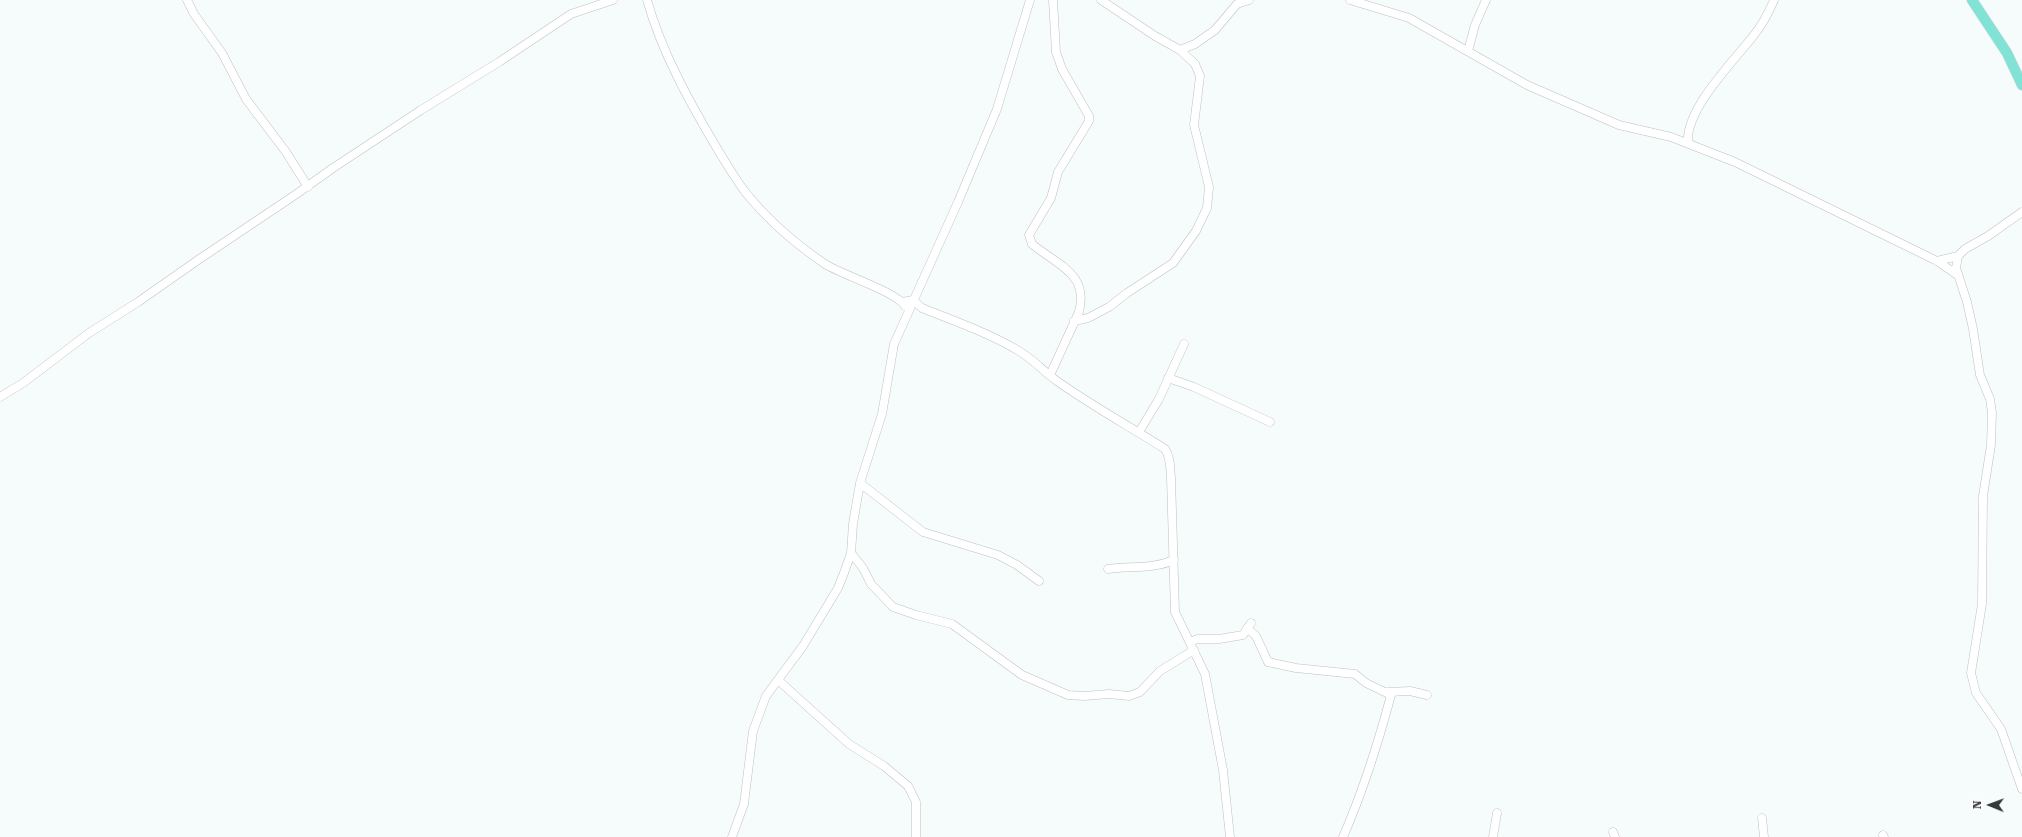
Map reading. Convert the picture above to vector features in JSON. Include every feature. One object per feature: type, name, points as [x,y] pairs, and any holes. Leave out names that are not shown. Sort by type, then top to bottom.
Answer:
[{"type":"main road","points":[[1972,0],[2007,53],[2022,85]]},
{"type":"street","points":[[187,0],[194,14],[222,53],[246,99],[286,152],[308,187]]},
{"type":"street","points":[[0,397],[23,383],[85,335],[138,302],[308,187],[333,168],[454,89],[499,62],[571,14],[613,0]]},
{"type":"street","points":[[647,0],[666,52],[699,119],[747,194],[777,226],[803,248],[826,264],[902,302],[908,312]]},
{"type":"street","points":[[732,837],[744,804],[753,732],[766,696],[803,646],[835,593],[851,554],[853,524],[860,483],[882,414],[894,344],[958,202],[997,109],[1030,0]]},
{"type":"street","points":[[1050,375],[1081,302],[1080,288],[1076,277],[1032,244],[1029,236],[1051,198],[1058,172],[1089,121],[1090,116],[1062,69],[1058,57],[1053,0]]},
{"type":"street","points":[[1074,321],[1088,318],[1109,307],[1126,293],[1172,263],[1196,231],[1207,208],[1209,187],[1194,125],[1200,76],[1195,64],[1180,50],[1155,36],[1101,0]]},
{"type":"street","points":[[1180,50],[1195,44],[1215,30],[1237,4],[1249,0]]},
{"type":"street","points":[[1350,0],[1409,18],[1527,85],[1619,124],[1660,134],[1688,143],[1735,162],[1937,261],[1956,274]]},
{"type":"street","points":[[1468,51],[1475,25],[1486,0]]},
{"type":"street","points":[[1688,143],[1687,133],[1692,120],[1710,90],[1755,34],[1774,0]]},
{"type":"street","points":[[1937,261],[1958,256],[1965,249],[1988,236],[2022,212]]},
{"type":"street","points":[[1958,256],[1956,274],[1967,302],[1980,375],[1990,399],[1992,413],[1991,445],[1983,496],[1982,604],[1971,673],[1976,693],[2001,729],[2022,789]]},
{"type":"street","points":[[902,302],[913,300]]},
{"type":"street","points":[[913,300],[922,308],[1018,350],[1036,362],[1050,375],[1103,411],[1165,449],[1170,458],[1175,612],[1183,631],[1193,646],[1205,674],[1223,770],[1230,837]]},
{"type":"street","points":[[1139,432],[1159,399],[1184,344]]},
{"type":"street","points":[[1168,378],[1201,390],[1270,422]]},
{"type":"street","points":[[860,483],[923,532],[998,555],[1017,565],[1038,581]]},
{"type":"street","points":[[851,554],[863,568],[871,584],[893,607],[916,615],[952,624],[1022,675],[1068,695],[1084,696],[1109,694],[1129,696],[1140,692],[1160,671],[1193,646],[1197,639],[1224,638],[1243,635],[1249,625],[1256,636],[1268,662],[1296,668],[1355,674],[1366,683],[1388,692],[1410,691],[1428,695]]},
{"type":"street","points":[[1108,569],[1127,566],[1160,566],[1174,560]]},
{"type":"street","points":[[778,680],[849,744],[884,766],[908,786],[916,802],[916,837]]},
{"type":"street","points":[[1343,837],[1359,801],[1378,744],[1391,695],[1388,692]]},
{"type":"street","points":[[1493,837],[1497,813]]},
{"type":"street","points":[[1762,818],[1764,837]]}]
